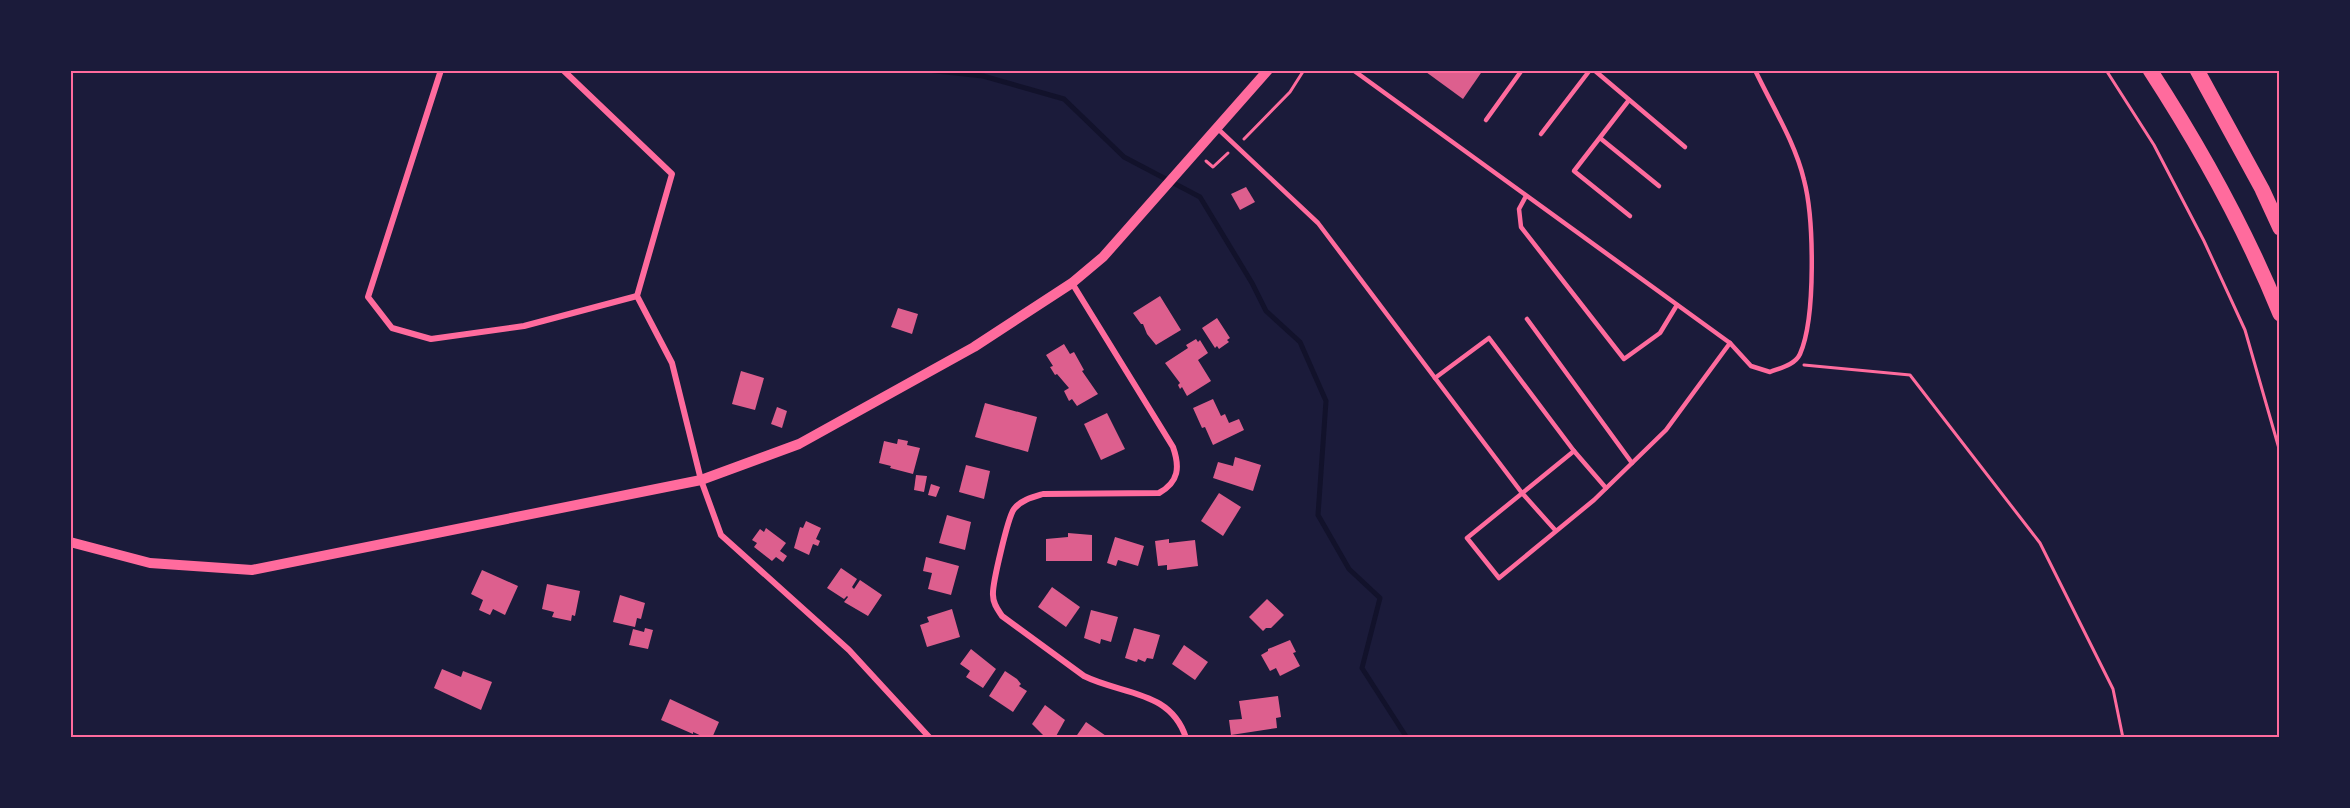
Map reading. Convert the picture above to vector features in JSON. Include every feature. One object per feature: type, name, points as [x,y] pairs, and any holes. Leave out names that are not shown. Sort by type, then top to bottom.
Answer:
[{"type":"main road","points":[[2150,70],[2230,208],[2280,314]]},
{"type":"main road","points":[[2197,70],[2262,189],[2280,228]]},
{"type":"street","points":[[441,70],[368,297],[392,328],[431,339],[524,326],[637,296]]},
{"type":"street","points":[[563,70],[672,174],[637,296],[672,363],[701,480],[722,535],[849,650],[930,738]]},
{"type":"street","points":[[70,542],[150,563],[252,570],[701,480],[799,444],[974,347],[1072,283],[1103,257],[1268,70]]},
{"type":"street","points":[[1072,283],[1173,447],[1177,458],[1178,473],[1171,487],[1160,493],[1043,494],[1028,498],[1014,509],[1008,523],[992,594],[1002,616],[1084,676],[1096,682],[1154,699],[1168,707],[1181,722],[1186,738]]},
{"type":"lane","points":[[1353,70],[1730,343],[1751,366],[1770,372],[1791,364],[1800,355],[1808,321],[1813,245],[1804,180],[1794,151],[1755,70]]},
{"type":"lane","points":[[1486,120],[1522,70]]},
{"type":"lane","points":[[1541,134],[1592,70],[1685,147]]},
{"type":"lane","points":[[1629,100],[1574,171],[1630,216]]},
{"type":"lane","points":[[1217,128],[1238,145],[1318,223],[1522,493],[1556,531]]},
{"type":"lane","points":[[1600,138],[1659,186]]},
{"type":"lane","points":[[1526,196],[1519,209],[1521,227],[1624,360],[1660,333],[1677,305]]},
{"type":"lane","points":[[1527,319],[1632,463]]},
{"type":"lane","points":[[1435,378],[1490,338],[1574,451],[1606,488]]},
{"type":"lane","points":[[1574,451],[1467,538],[1499,578],[1606,488],[1666,430],[1730,343]]},
{"type":"path","points":[[1195,153],[1214,167],[1290,92],[1304,70]]},
{"type":"path","points":[[2106,70],[2159,154],[2204,241],[2241,320],[2254,357],[2280,452]]},
{"type":"path","points":[[1791,364],[1910,375],[2040,543],[2113,689],[2123,738]]},
{"type":"building","points":[[1427,70],[1483,70],[1463,99],[1426,72]]},
{"type":"building","points":[[1246,187],[1255,202],[1240,210],[1231,194]]},
{"type":"building","points":[[1160,296],[1181,330],[1156,345],[1133,313]]},
{"type":"building","points":[[898,308],[918,314],[912,334],[891,327]]},
{"type":"building","points":[[1217,318],[1230,338],[1227,340],[1229,342],[1219,349],[1217,346],[1215,348],[1202,328]]},
{"type":"building","points":[[1196,339],[1198,342],[1200,340],[1208,353],[1198,360],[1211,381],[1187,396],[1182,387],[1180,389],[1178,385],[1180,383],[1165,363],[1188,348],[1186,345]]},
{"type":"building","points":[[1064,344],[1070,354],[1074,352],[1084,370],[1082,371],[1098,394],[1077,406],[1072,399],[1069,401],[1064,391],[1069,388],[1057,374],[1055,375],[1050,367],[1053,366],[1046,355]]},
{"type":"building","points":[[741,371],[764,378],[755,410],[732,404]]},
{"type":"building","points":[[1213,399],[1221,416],[1225,414],[1229,423],[1239,419],[1244,430],[1213,445],[1193,408]]},
{"type":"building","points":[[985,403],[1037,417],[1028,452],[975,437]]},
{"type":"building","points":[[777,407],[787,411],[782,428],[771,424]]},
{"type":"building","points":[[1107,413],[1125,449],[1101,460],[1084,424]]},
{"type":"building","points":[[898,439],[908,441],[907,445],[920,448],[913,474],[879,463],[884,441],[897,444]]},
{"type":"building","points":[[1235,457],[1261,465],[1253,491],[1213,478],[1218,462],[1233,466]]},
{"type":"building","points":[[966,465],[990,471],[984,499],[959,492]]},
{"type":"building","points":[[916,475],[927,476],[924,492],[914,490]]},
{"type":"building","points":[[931,484],[940,487],[936,497],[928,495]]},
{"type":"building","points":[[1219,493],[1241,507],[1223,536],[1201,521]]},
{"type":"building","points":[[947,515],[971,522],[965,550],[939,543]]},
{"type":"building","points":[[806,521],[821,528],[816,539],[820,541],[818,546],[813,544],[809,555],[794,548],[800,527],[803,528]]},
{"type":"building","points":[[766,528],[786,543],[780,551],[787,556],[783,562],[776,557],[772,561],[754,547],[757,543],[752,540],[760,529],[764,532]]},
{"type":"building","points":[[1068,533],[1092,535],[1092,561],[1046,561],[1046,539],[1068,537]]},
{"type":"building","points":[[1115,537],[1144,546],[1138,566],[1118,560],[1116,566],[1107,563]]},
{"type":"building","points":[[1169,539],[1169,543],[1195,540],[1198,566],[1167,570],[1167,565],[1158,566],[1155,541]]},
{"type":"building","points":[[926,557],[959,566],[951,595],[928,589],[932,573],[923,571]]},
{"type":"building","points":[[841,568],[857,579],[852,587],[854,589],[860,580],[882,595],[868,616],[844,602],[847,596],[844,599],[827,588]]},
{"type":"building","points":[[482,570],[518,586],[505,615],[493,609],[490,615],[479,610],[483,600],[471,594]]},
{"type":"building","points":[[547,584],[580,591],[575,616],[572,615],[571,621],[552,617],[554,612],[542,609]]},
{"type":"building","points":[[1052,587],[1080,607],[1066,627],[1038,607]]},
{"type":"building","points":[[620,595],[645,603],[641,619],[637,618],[635,627],[613,622]]},
{"type":"building","points":[[1267,599],[1284,615],[1271,628],[1263,631],[1249,617]]},
{"type":"building","points":[[952,609],[960,637],[927,647],[920,625],[929,622],[927,617]]},
{"type":"building","points":[[1091,610],[1118,617],[1111,642],[1101,639],[1100,644],[1084,638]]},
{"type":"building","points":[[645,628],[653,630],[648,649],[629,645],[633,629],[644,632]]},
{"type":"building","points":[[1134,628],[1160,635],[1153,659],[1147,658],[1145,662],[1138,659],[1137,662],[1125,658]]},
{"type":"building","points":[[1290,640],[1296,652],[1293,653],[1300,666],[1280,676],[1276,668],[1270,671],[1261,655],[1268,649]]},
{"type":"building","points":[[1184,645],[1208,662],[1195,680],[1172,664]]},
{"type":"building","points":[[971,649],[996,669],[983,688],[966,677],[970,671],[960,664]]},
{"type":"building","points":[[442,669],[461,677],[463,671],[492,682],[481,710],[434,688]]},
{"type":"building","points":[[1005,671],[1017,679],[1021,684],[1019,686],[1027,691],[1013,712],[989,696]]},
{"type":"building","points":[[1278,696],[1281,717],[1276,718],[1277,728],[1231,735],[1229,720],[1242,719],[1239,701]]},
{"type":"building","points":[[670,699],[719,722],[712,738],[706,738],[693,732],[693,734],[661,720]]},
{"type":"building","points":[[1045,705],[1065,720],[1055,738],[1046,738],[1032,724]]},
{"type":"building","points":[[1086,722],[1109,738],[1075,738]]},
{"type":"waterway","points":[[927,70],[983,76],[1064,99],[1124,157],[1200,197],[1252,283],[1266,311],[1300,342],[1326,401],[1318,515],[1349,569],[1380,598],[1362,668],[1407,738]]}]
